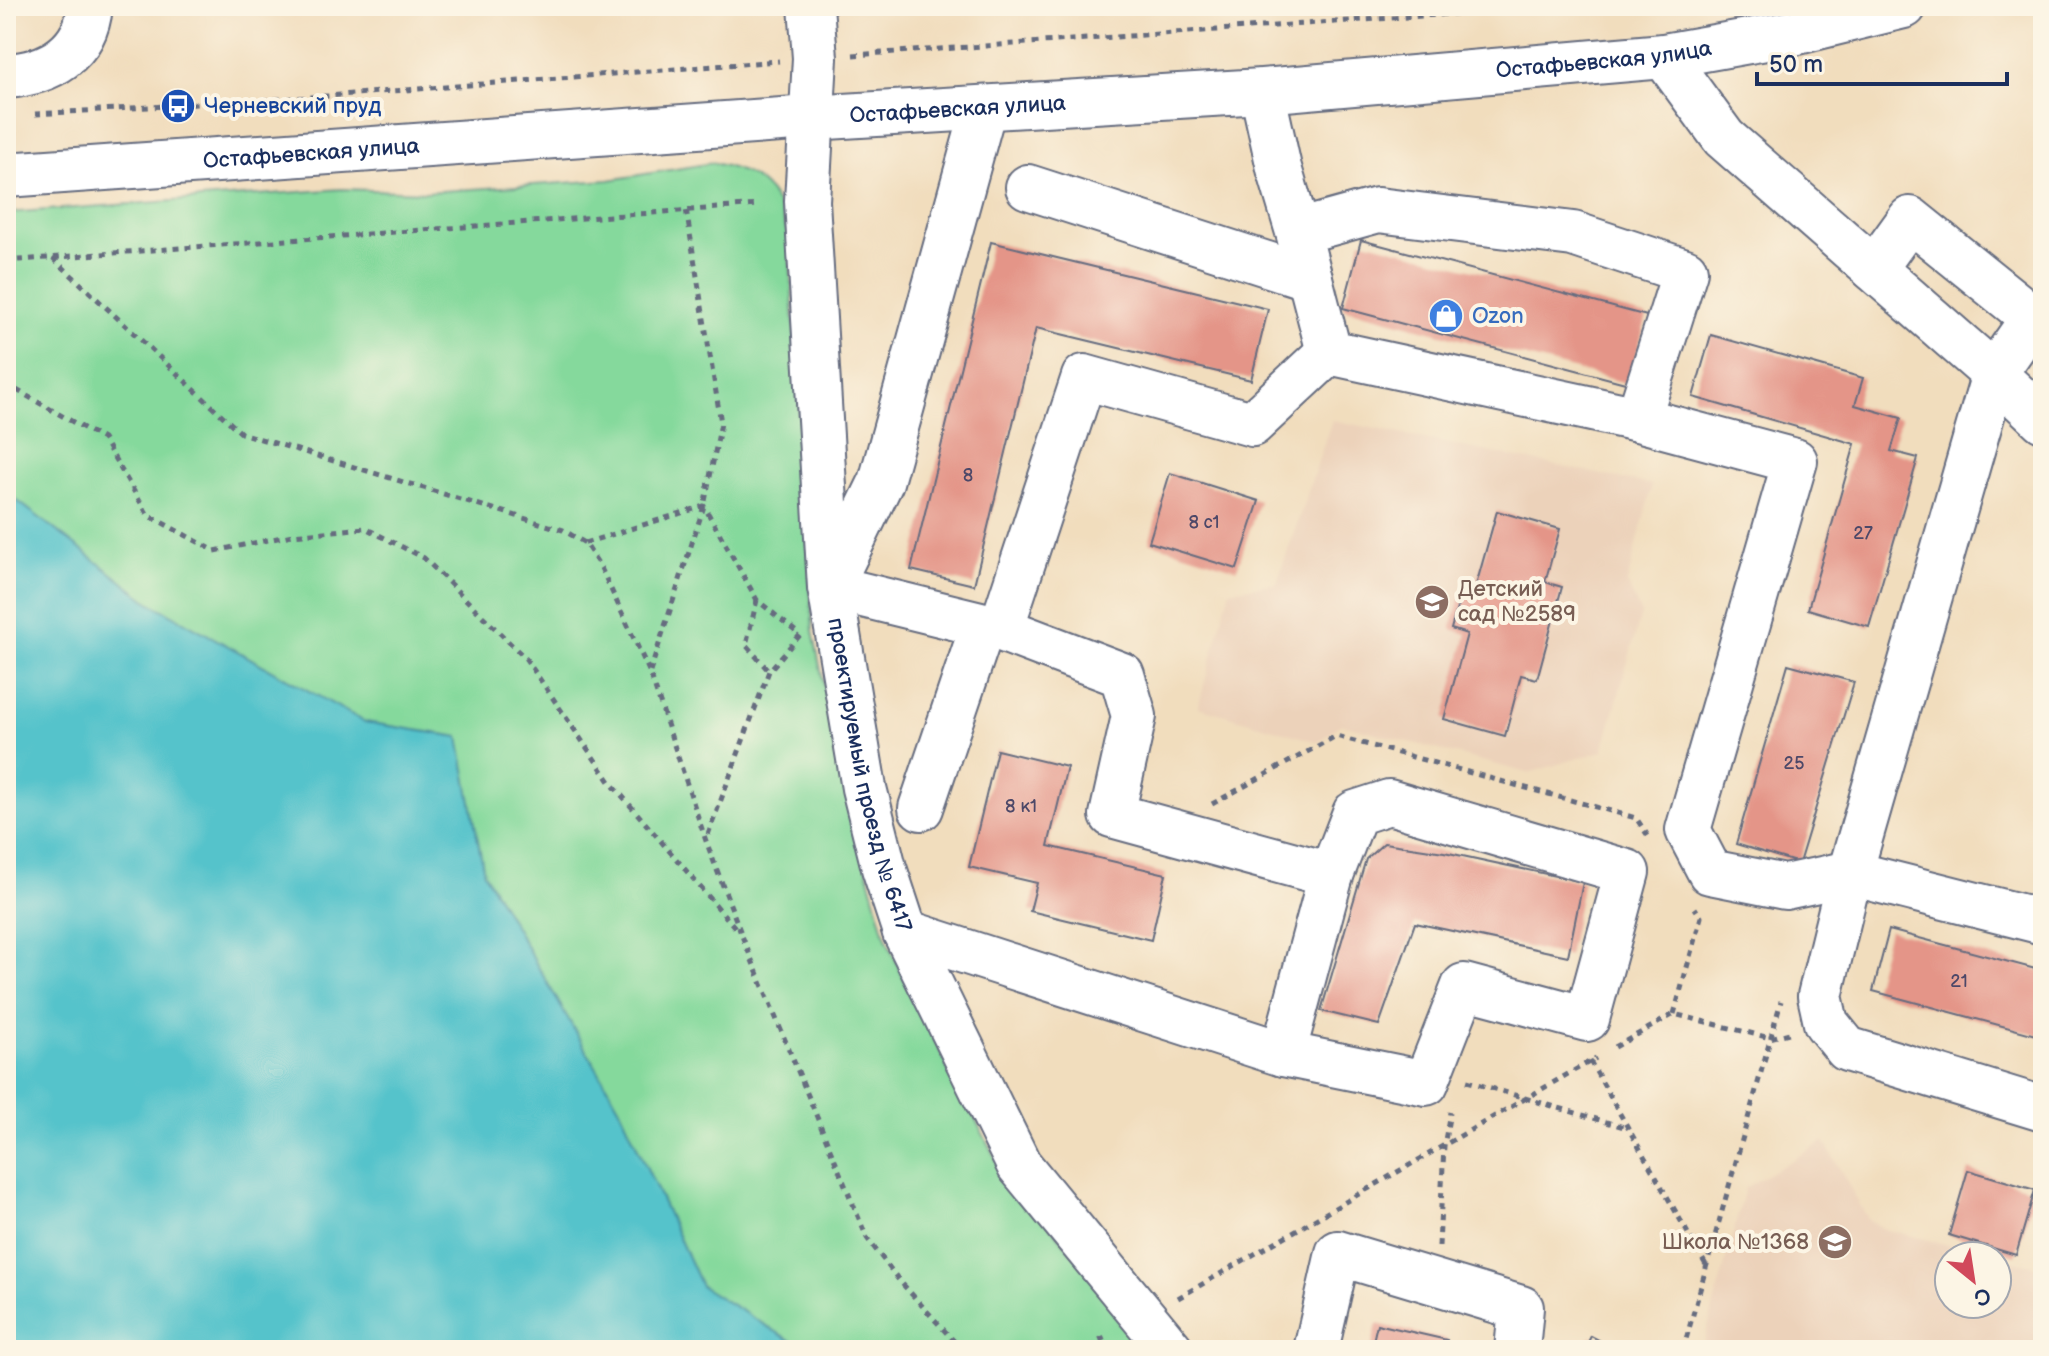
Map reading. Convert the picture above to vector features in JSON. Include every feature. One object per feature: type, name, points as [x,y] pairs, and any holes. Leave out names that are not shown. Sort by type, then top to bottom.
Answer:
[{"type":"street","points":[[6,76],[38,72],[54,65],[82,35],[90,6]]},
{"type":"street","name":"проектируемый проезд № 6417","points":[[811,6],[815,58],[807,201],[830,587],[864,788],[884,868],[905,932],[1019,1165],[1157,1334]]},
{"type":"street","name":"Остафьевская улица","points":[[6,175],[810,118],[1262,91],[1664,56],[1752,23],[1837,24],[1904,6]]},
{"type":"street","points":[[1664,56],[1724,138],[2043,420]]},
{"type":"street","points":[[1262,91],[1279,168],[1329,352]]},
{"type":"street","points":[[984,108],[881,482],[830,587],[992,627],[1122,675],[1134,716],[1112,815],[1331,875]]},
{"type":"street","points":[[1028,187],[1310,278]]},
{"type":"street","points":[[1298,232],[1378,210],[1573,234],[1685,271],[1638,419]]},
{"type":"street","points":[[1874,269],[1910,219],[2033,318],[1994,374],[1850,873],[1820,996],[1826,1023],[1847,1049],[2043,1109]]},
{"type":"street","points":[[1329,352],[1638,419],[1795,461],[1688,830],[1710,872],[1785,887],[1850,873],[2043,922]]},
{"type":"street","points":[[921,808],[1084,377],[1252,424],[1329,352]]},
{"type":"street","points":[[905,932],[1283,1054],[1426,1083],[1444,1074],[1464,986],[1587,1019],[1627,872],[1389,802],[1355,813],[1331,875],[1283,1054]]},
{"type":"street","points":[[1316,1350],[1338,1253],[1521,1308],[1517,1350]]},
{"type":"path","points":[[6,261],[759,205]]},
{"type":"path","points":[[650,673],[704,506],[721,423],[686,209]]},
{"type":"path","points":[[53,258],[241,433],[563,530],[585,543],[601,568],[650,673],[706,841],[742,936],[867,1238],[898,1279],[962,1350]]},
{"type":"path","points":[[6,384],[103,439],[148,515],[215,551],[292,535],[365,528],[424,558],[526,659],[611,783],[742,936]]},
{"type":"path","points":[[585,543],[704,506]]},
{"type":"path","points":[[704,506],[757,600],[800,635],[769,671],[706,841]]},
{"type":"path","points":[[757,600],[746,645],[769,671]]},
{"type":"path","points":[[1683,1350],[1782,994]]},
{"type":"path","points":[[1614,1048],[1674,1014],[1770,1038],[1826,1023]]},
{"type":"path","points":[[1157,1334],[1444,1146],[1602,1054]]},
{"type":"path","points":[[1590,1061],[1706,1266]]},
{"type":"path","points":[[1438,1283],[1444,1074],[1628,1128]]},
{"type":"path","points":[[1099,1340],[1105,1350]]},
{"type":"shaded area","name":"Детский сад №2589","points":[[1332,420],[1652,485],[1627,583],[1641,614],[1603,751],[1528,773],[1341,724],[1318,742],[1198,707],[1230,590],[1277,583]]},
{"type":"shaded area","name":"Школа №1368","points":[[1824,1141],[1868,1219],[1884,1229],[1933,1241],[1933,1320],[2013,1320],[2013,1261],[2043,1268],[2043,1350],[1702,1350],[1745,1188]]},
{"type":"green space","points":[[712,163],[744,172],[766,188],[780,210],[789,242],[813,631],[846,794],[886,938],[911,995],[997,1161],[1152,1350],[6,1350],[6,213],[342,189],[426,192],[609,180]]},
{"type":"water","points":[[6,492],[149,602],[365,722],[459,737],[484,873],[619,1107],[701,1286],[806,1350],[6,1350]]},
{"type":"building","points":[[1361,240],[1647,316],[1629,384],[1343,308]]},
{"type":"building","points":[[991,242],[1268,309],[1251,380],[1036,328],[974,585],[911,570]]},
{"type":"building","points":[[1711,335],[1863,378],[1855,405],[1901,418],[1891,451],[1918,458],[1869,627],[1808,609],[1855,444],[1693,397]]},
{"type":"building","points":[[1170,473],[1259,501],[1237,569],[1149,542]]},
{"type":"building","points":[[1497,511],[1560,529],[1545,582],[1562,587],[1537,679],[1521,675],[1505,736],[1444,719],[1467,634],[1451,629],[1461,594],[1473,596]]},
{"type":"building","points":[[1788,664],[1854,682],[1799,863],[1736,844]]},
{"type":"building","points":[[997,750],[1067,767],[1048,846],[1166,874],[1151,940],[1030,911],[1037,883],[969,867]]},
{"type":"building","points":[[1384,843],[1444,852],[1583,882],[1568,956],[1415,923],[1379,1025],[1321,1011],[1366,859]]},
{"type":"building","points":[[1889,930],[2043,971],[2043,1037],[1873,991]]},
{"type":"building","points":[[1968,1170],[2035,1190],[2016,1255],[2013,1254],[2013,1240],[1966,1240],[1949,1235]]},
{"type":"building","points":[[1377,1324],[1447,1340],[1445,1350],[1371,1350]]},
{"type":"building","points":[[1591,1336],[1612,1347],[1610,1350],[1584,1350]]},
{"type":"place","name":"Черневский пруд","points":[[178,106]]},
{"type":"place","name":"Ozon","points":[[1446,316]]},
{"type":"place","name":"Детский сад №2589","points":[[1432,602]]},
{"type":"place","name":"Школа №1368","points":[[1835,1242]]}]
